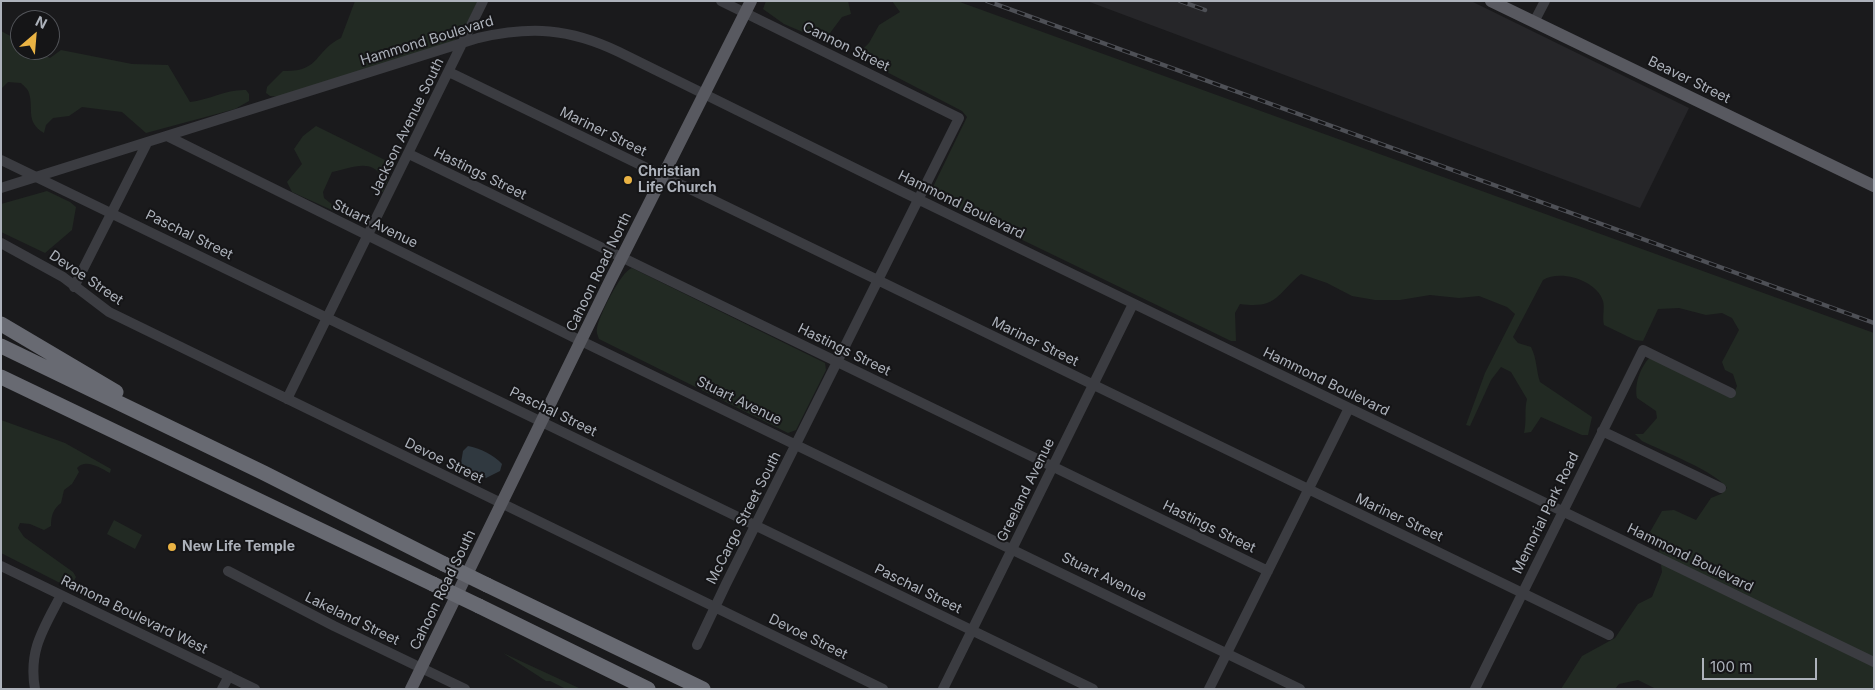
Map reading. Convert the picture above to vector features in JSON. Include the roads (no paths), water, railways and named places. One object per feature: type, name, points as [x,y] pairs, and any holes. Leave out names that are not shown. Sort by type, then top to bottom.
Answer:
[{"type":"highway","points":[[1,324],[113,390],[152,419]]},
{"type":"highway","points":[[1,346],[703,689]]},
{"type":"highway","points":[[1,377],[648,689]]},
{"type":"highway","points":[[1,388],[129,439]]},
{"type":"main road","name":"Cahoon Road North","points":[[542,423],[622,258],[751,1]]},
{"type":"main road","name":"Beaver Street","points":[[1491,1],[1874,186]]},
{"type":"main road","points":[[501,504],[542,423]]},
{"type":"main road","name":"Cahoon Road South","points":[[411,689],[501,504]]},
{"type":"street","name":"Jackson Avenue South","points":[[287,399],[464,44],[483,1]]},
{"type":"street","name":"Cannon Street","points":[[721,1],[959,118]]},
{"type":"street","points":[[1534,22],[1545,1]]},
{"type":"street","name":"Hammond Boulevard","points":[[1,188],[464,44],[478,38],[512,32],[563,32],[602,44],[1133,304],[1874,662]]},
{"type":"street","name":"Mariner Street","points":[[449,72],[1609,635]]},
{"type":"street","name":"McCargo Street South","points":[[697,646],[959,118]]},
{"type":"street","name":"Stuart Avenue","points":[[167,136],[582,341],[1300,689]]},
{"type":"street","points":[[74,287],[147,143]]},
{"type":"street","name":"Hastings Street","points":[[409,154],[1268,571]]},
{"type":"street","name":"Paschal Street","points":[[1,160],[1093,689]]},
{"type":"street","name":"Devoe Street","points":[[1,243],[44,264],[109,312],[883,689]]},
{"type":"street","name":"Greeland Avenue","points":[[943,689],[1133,304]]},
{"type":"street","name":"Memorial Park Road","points":[[1475,689],[1643,350],[1731,393]]},
{"type":"street","points":[[1209,689],[1349,408]]},
{"type":"street","points":[[1602,431],[1721,488]]},
{"type":"street","name":"Ramona Boulevard West","points":[[1,566],[255,689]]},
{"type":"street","name":"Lakeland Street","points":[[228,571],[465,689]]},
{"type":"street","points":[[35,689],[32,673],[36,643],[61,595]]},
{"type":"street","points":[[222,689],[229,676]]},
{"type":"railway","points":[[987,1],[1874,323]]},
{"type":"railway","points":[[1180,1],[1205,10]]},
{"type":"place","name":"Christian Life Church","points":[[628,180]]},
{"type":"place","name":"New Life Temple","points":[[172,547]]}]
